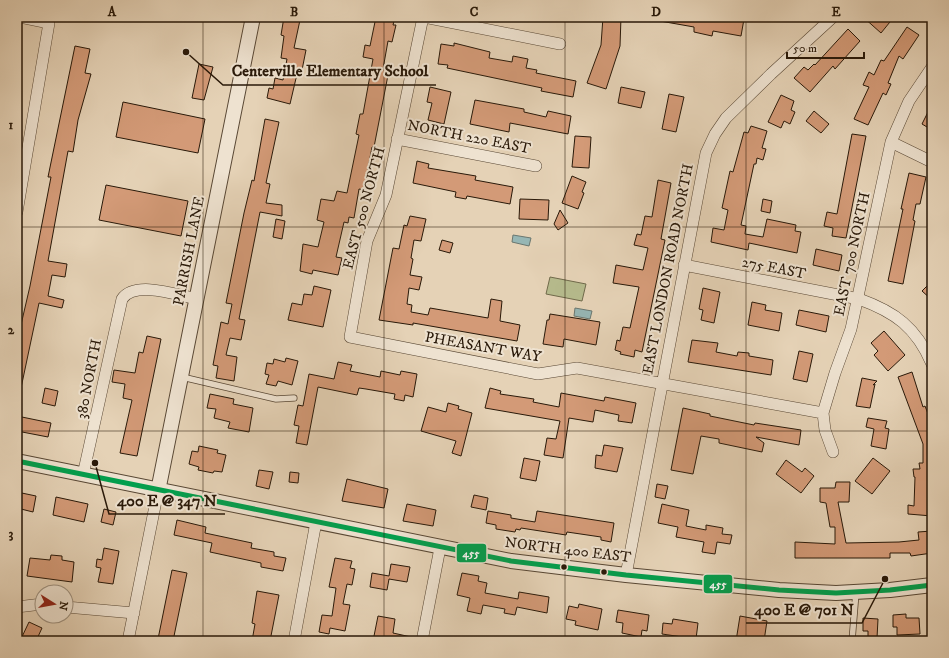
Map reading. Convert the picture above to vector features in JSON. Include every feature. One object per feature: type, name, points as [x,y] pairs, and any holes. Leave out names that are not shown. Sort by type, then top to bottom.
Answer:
[{"type":"street","points":[[17,212],[49,23],[20,17]]},
{"type":"street","name":"PARRISH LANE","points":[[158,491],[253,17]]},
{"type":"street","points":[[423,17],[560,44]]},
{"type":"street","name":"EAST 500 NORTH","points":[[350,337],[367,241],[386,195],[423,17]]},
{"type":"street","name":"EAST LONDON ROAD NORTH","points":[[626,575],[706,153],[715,134],[726,118],[833,17]]},
{"type":"street","name":"EAST 700 NORTH","points":[[833,452],[825,430],[823,413],[851,329],[891,142],[909,101],[932,67]]},
{"type":"street","name":"NORTH 220 EAST","points":[[397,139],[536,166]]},
{"type":"street","points":[[891,142],[932,162]]},
{"type":"street","name":"275 EAST","points":[[684,266],[858,299],[881,307],[901,319],[918,337],[932,364]]},
{"type":"street","name":"380 NORTH","points":[[83,475],[93,439],[122,299],[129,292],[146,289],[197,299]]},
{"type":"street","name":"PHEASANT WAY","points":[[350,337],[538,374],[577,368],[823,413]]},
{"type":"street","name":"NORTH 400 EAST","points":[[17,462],[510,561],[626,575],[779,590],[836,593],[932,585]]},
{"type":"street","points":[[128,641],[158,491]]},
{"type":"street","points":[[294,641],[316,522]]},
{"type":"street","points":[[422,641],[440,548]]},
{"type":"street","points":[[17,607],[34,605]]},
{"type":"street","points":[[74,608],[134,613]]},
{"type":"lane","points":[[181,377],[276,399],[294,398]]},
{"type":"lane","points":[[852,641],[856,592]]},
{"type":"green space","points":[[550,277],[586,284],[582,301],[546,294]]},
{"type":"water","points":[[513,235],[531,238],[529,246],[512,242]]},
{"type":"water","points":[[575,308],[592,311],[590,319],[574,316]]},
{"type":"building","points":[[284,17],[300,20],[294,48],[306,50],[301,75],[297,74],[290,104],[267,98],[269,88],[273,89],[275,78],[283,80],[287,59],[281,58],[284,36],[281,35]]},
{"type":"building","points":[[376,17],[395,17],[393,25],[396,25],[392,42],[388,41],[383,69],[389,70],[364,190],[359,189],[354,218],[349,217],[348,223],[344,222],[336,257],[342,258],[338,275],[313,270],[312,274],[300,271],[303,244],[318,247],[324,222],[317,220],[321,199],[334,201],[337,191],[347,193],[359,135],[356,134],[360,114],[363,114],[373,59],[363,57],[365,45],[370,46]]},
{"type":"building","points":[[603,17],[621,17],[620,46],[606,89],[587,83],[601,45]]},
{"type":"building","points":[[661,17],[734,17],[744,19],[741,36],[713,31],[712,36],[694,32],[694,27],[660,21]]},
{"type":"building","points":[[863,17],[894,17],[881,33]]},
{"type":"building","points":[[907,27],[919,35],[903,59],[899,56],[888,83],[891,84],[886,95],[883,93],[868,125],[854,119],[869,87],[863,85],[869,72],[874,75],[881,60],[884,61]]},
{"type":"building","points":[[848,29],[860,41],[835,69],[833,66],[810,92],[794,78],[804,67],[808,70],[814,64],[815,65]]},
{"type":"building","points":[[454,43],[490,52],[489,58],[512,62],[513,56],[528,59],[526,68],[537,70],[536,73],[576,81],[573,97],[541,91],[542,88],[447,68],[448,65],[438,64],[441,44],[454,46]]},
{"type":"building","points":[[75,46],[90,49],[85,73],[91,74],[78,120],[73,152],[68,151],[48,261],[67,264],[65,277],[52,275],[48,296],[64,300],[62,308],[39,303],[21,388],[17,387],[17,342],[30,286],[51,177],[48,177]]},
{"type":"building","points":[[199,64],[213,67],[204,100],[192,98]]},
{"type":"building","points":[[430,87],[451,92],[444,124],[428,120],[432,103],[427,102]]},
{"type":"building","points":[[621,87],[645,92],[641,108],[618,103]]},
{"type":"building","points":[[669,94],[684,97],[676,132],[662,129]]},
{"type":"building","points":[[781,95],[794,101],[791,110],[795,112],[790,124],[784,121],[781,128],[768,122]]},
{"type":"building","points":[[475,100],[524,109],[524,112],[546,117],[548,111],[571,116],[568,134],[510,123],[509,132],[470,124]]},
{"type":"building","points":[[123,102],[205,119],[198,153],[116,137]]},
{"type":"building","points":[[932,104],[932,130],[922,124]]},
{"type":"building","points":[[814,111],[829,124],[821,133],[806,121]]},
{"type":"building","points":[[265,119],[279,122],[266,183],[270,184],[266,203],[282,205],[282,216],[260,212],[239,319],[245,320],[241,340],[230,338],[226,355],[237,357],[234,381],[216,378],[218,366],[213,365],[221,322],[228,324],[232,304],[226,303],[244,213],[252,180],[254,181]]},
{"type":"building","points":[[751,126],[767,131],[762,148],[766,149],[763,160],[757,158],[756,164],[754,164],[741,225],[746,226],[745,234],[763,237],[767,219],[796,225],[795,231],[801,232],[797,253],[749,243],[748,250],[711,242],[713,228],[724,230],[728,210],[722,208],[730,171],[733,172],[744,132],[748,133]]},
{"type":"building","points":[[852,134],[866,136],[846,238],[832,236],[833,228],[824,226],[827,212],[837,214]]},
{"type":"building","points":[[575,136],[591,137],[589,168],[572,167]]},
{"type":"building","points":[[417,161],[429,164],[428,168],[476,176],[475,180],[513,187],[510,204],[467,196],[466,199],[455,197],[456,192],[413,183]]},
{"type":"building","points":[[909,173],[926,177],[920,204],[916,204],[913,220],[915,221],[903,284],[888,281]]},
{"type":"building","points":[[572,176],[586,182],[582,192],[584,193],[578,209],[562,203]]},
{"type":"building","points":[[658,180],[671,183],[661,239],[665,240],[642,352],[635,350],[634,357],[620,354],[621,352],[615,350],[617,340],[620,341],[623,327],[630,328],[639,287],[613,283],[616,265],[643,270],[648,248],[634,245],[637,234],[641,235],[645,216],[652,217]]},
{"type":"building","points":[[106,185],[188,201],[181,236],[99,220]]},
{"type":"building","points":[[520,199],[549,200],[548,220],[519,219]]},
{"type":"building","points":[[763,199],[772,201],[770,213],[761,211]]},
{"type":"building","points":[[560,210],[568,223],[558,230],[554,224]]},
{"type":"building","points":[[410,216],[426,219],[421,241],[414,240],[411,258],[413,259],[410,275],[422,277],[419,290],[409,288],[407,304],[412,305],[411,312],[428,315],[430,308],[488,318],[491,299],[502,301],[500,321],[520,325],[517,341],[413,323],[413,325],[379,320],[393,248],[399,249],[404,225],[407,226]]},
{"type":"building","points":[[276,219],[285,221],[282,239],[273,237]]},
{"type":"building","points":[[442,240],[453,243],[450,253],[439,250]]},
{"type":"building","points":[[816,249],[842,255],[839,271],[813,265]]},
{"type":"building","points":[[932,281],[932,300],[922,291]]},
{"type":"building","points":[[314,286],[331,290],[323,327],[288,320],[292,303],[302,305],[304,294],[312,295]]},
{"type":"building","points":[[703,288],[720,292],[714,323],[701,320],[703,310],[699,309]]},
{"type":"building","points":[[752,302],[766,305],[765,310],[782,313],[779,331],[748,325]]},
{"type":"building","points":[[799,310],[829,316],[826,332],[796,325]]},
{"type":"building","points":[[550,314],[600,322],[596,345],[564,339],[563,347],[543,344],[547,320],[549,320]]},
{"type":"building","points":[[884,331],[905,355],[888,371],[874,355],[878,351],[871,343]]},
{"type":"building","points":[[147,336],[161,339],[137,456],[120,453],[132,400],[123,398],[125,384],[112,382],[114,370],[135,373],[139,352],[143,353]]},
{"type":"building","points":[[692,340],[718,343],[716,352],[737,356],[738,352],[749,353],[749,356],[773,360],[771,375],[688,362]]},
{"type":"building","points":[[799,351],[813,354],[807,382],[793,379]]},
{"type":"building","points":[[286,358],[298,361],[292,385],[278,381],[276,386],[266,384],[269,375],[265,374],[267,363],[273,364],[274,359],[285,362]]},
{"type":"building","points":[[338,362],[352,365],[350,371],[380,377],[381,371],[400,375],[401,371],[417,374],[413,397],[405,395],[404,401],[394,399],[395,394],[366,389],[359,388],[357,395],[318,387],[307,445],[296,443],[299,426],[294,425],[298,405],[303,406],[309,374],[334,379]]},
{"type":"building","points":[[912,372],[923,407],[925,406],[932,424],[930,503],[932,503],[932,516],[908,514],[908,505],[914,506],[915,477],[913,469],[920,469],[919,463],[923,463],[923,444],[898,377]]},
{"type":"building","points":[[862,378],[877,381],[873,385],[875,384],[870,408],[856,406]]},
{"type":"building","points":[[45,388],[58,391],[55,406],[42,403]]},
{"type":"building","points":[[490,388],[501,391],[500,394],[534,399],[533,402],[559,407],[561,393],[604,401],[605,397],[636,403],[632,423],[618,421],[619,415],[595,410],[593,422],[569,418],[563,458],[544,455],[547,438],[556,439],[560,421],[485,408]]},
{"type":"building","points":[[210,394],[234,399],[233,404],[253,408],[249,432],[228,428],[230,422],[214,418],[216,409],[207,408]]},
{"type":"building","points":[[448,403],[459,406],[458,409],[472,413],[461,456],[452,453],[456,441],[421,431],[428,407],[446,412]]},
{"type":"building","points":[[683,408],[710,414],[710,416],[754,425],[755,423],[801,430],[799,445],[756,437],[764,443],[762,452],[719,443],[719,439],[701,436],[693,474],[671,470]]},
{"type":"building","points":[[17,416],[51,423],[48,437],[17,431]]},
{"type":"building","points":[[868,418],[887,421],[885,428],[889,429],[886,449],[871,446],[874,429],[866,427]]},
{"type":"building","points":[[604,445],[623,448],[617,472],[595,468],[596,455],[602,456]]},
{"type":"building","points":[[199,446],[218,450],[217,453],[226,455],[222,472],[214,471],[213,473],[198,470],[199,467],[189,464],[192,451],[198,452]]},
{"type":"building","points":[[524,458],[540,461],[536,481],[520,478]]},
{"type":"building","points":[[873,458],[890,471],[872,494],[855,481]]},
{"type":"building","points":[[786,460],[802,472],[805,468],[814,476],[801,493],[776,474]]},
{"type":"building","points":[[259,470],[273,472],[269,489],[256,486]]},
{"type":"building","points":[[290,472],[299,473],[298,483],[289,482]]},
{"type":"building","points":[[347,479],[388,489],[384,508],[342,501]]},
{"type":"building","points":[[836,482],[850,482],[849,502],[838,502],[846,543],[919,540],[918,532],[932,531],[932,553],[911,556],[910,553],[890,553],[890,558],[795,558],[795,542],[835,544],[835,527],[830,527],[826,503],[820,502],[820,488],[835,488]]},
{"type":"building","points":[[657,484],[668,486],[665,499],[655,497]]},
{"type":"building","points":[[17,492],[36,496],[33,512],[17,508]]},
{"type":"building","points":[[474,495],[488,498],[486,510],[471,507]]},
{"type":"building","points":[[56,497],[88,504],[84,522],[53,515]]},
{"type":"building","points":[[407,504],[436,510],[433,526],[403,521]]},
{"type":"building","points":[[662,504],[689,510],[686,526],[706,530],[706,525],[723,528],[722,534],[732,535],[730,544],[717,542],[715,554],[702,552],[704,542],[676,537],[678,527],[658,523]]},
{"type":"building","points":[[104,509],[116,512],[113,525],[101,522]]},
{"type":"building","points":[[488,511],[511,515],[511,518],[535,522],[537,511],[614,523],[611,542],[601,540],[601,537],[567,532],[566,535],[521,528],[520,530],[516,529],[515,532],[496,529],[496,525],[486,523]]},
{"type":"building","points":[[177,520],[206,527],[205,533],[252,543],[251,548],[274,552],[274,556],[286,558],[283,571],[261,567],[261,563],[210,552],[212,543],[174,535]]},
{"type":"building","points":[[104,548],[119,551],[113,584],[98,582],[101,568],[96,567],[97,559],[102,560]]},
{"type":"building","points":[[51,555],[62,556],[62,560],[74,562],[72,582],[27,576],[30,558],[50,560]]},
{"type":"building","points":[[335,558],[352,561],[350,568],[355,569],[352,585],[347,584],[343,604],[350,605],[345,631],[330,628],[329,634],[319,632],[322,615],[332,616],[336,588],[329,587]]},
{"type":"building","points":[[391,564],[410,567],[407,582],[389,579],[387,590],[370,587],[372,573],[389,576]]},
{"type":"building","points":[[172,570],[187,573],[173,641],[158,639]]},
{"type":"building","points":[[462,573],[479,576],[478,581],[487,583],[485,593],[518,599],[519,592],[549,597],[547,613],[517,607],[515,615],[504,613],[505,609],[483,605],[481,614],[467,611],[470,598],[457,595]]},
{"type":"building","points":[[257,591],[279,595],[270,641],[252,641],[255,624],[252,623]]},
{"type":"building","points":[[579,604],[602,609],[598,630],[575,625],[576,621],[566,619],[569,606],[578,608]]},
{"type":"building","points":[[618,610],[649,615],[647,631],[642,630],[641,637],[622,633],[623,623],[616,622]]},
{"type":"building","points":[[906,614],[906,618],[919,618],[920,634],[897,635],[897,627],[893,627],[893,615]]},
{"type":"building","points":[[378,616],[395,619],[393,633],[411,637],[411,641],[373,641]]},
{"type":"building","points":[[740,616],[767,621],[764,641],[736,641]]},
{"type":"building","points":[[863,618],[878,619],[877,638],[868,638],[868,631],[863,631]]},
{"type":"building","points":[[673,619],[698,623],[696,639],[662,634],[663,623],[672,624]]},
{"type":"building","points":[[29,622],[42,628],[36,641],[20,641]]},
{"type":"transit line","name":"455","points":[[17,461],[511,561],[626,575],[779,590],[836,593],[890,590],[932,585]]},
{"type":"place","name":"Centerville Elementary School","points":[[186,52]]},
{"type":"place","name":"400 E @ 347 N","points":[[95,463]]},
{"type":"place","name":"400 E @ 701 N","points":[[885,579]]}]
